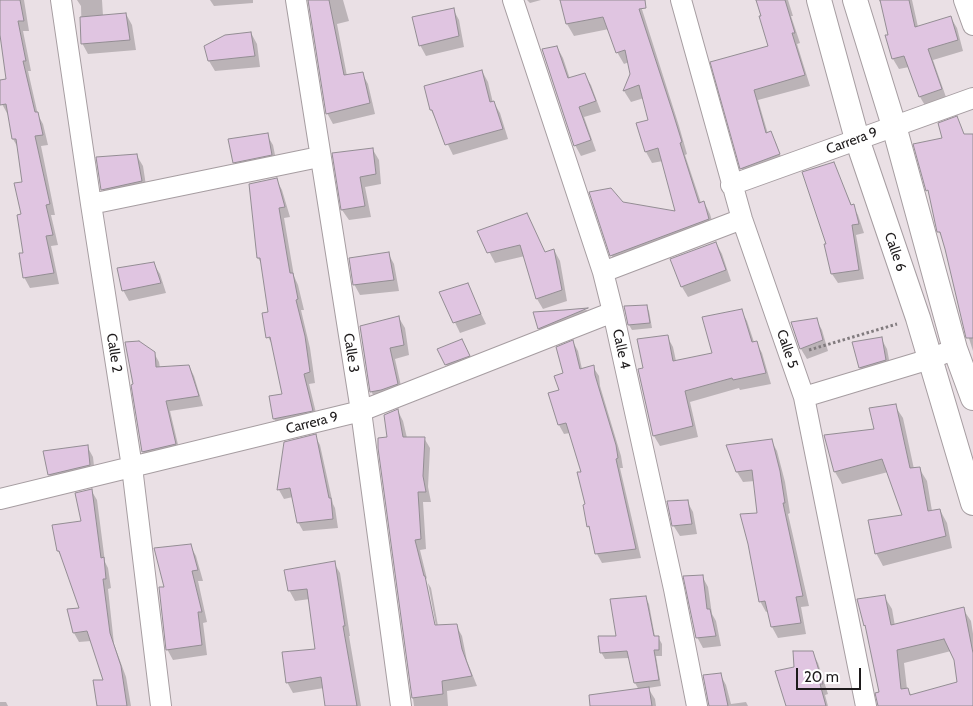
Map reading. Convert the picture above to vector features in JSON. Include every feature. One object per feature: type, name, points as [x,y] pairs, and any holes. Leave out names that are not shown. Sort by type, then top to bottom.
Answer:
[{"type":"street","name":"Calle 2","points":[[61,0],[132,467],[161,706]]},
{"type":"street","name":"Calle 3","points":[[296,0],[319,158],[361,411],[402,706]]},
{"type":"street","name":"Calle 4","points":[[513,0],[602,272],[613,312],[672,580],[697,706]]},
{"type":"street","name":"Calle 5","points":[[681,0],[742,219],[804,397],[866,706]]},
{"type":"street","name":"Calle 6","points":[[819,0],[857,140],[918,318],[973,504]]},
{"type":"street","points":[[856,0],[894,126],[955,349],[973,398]]},
{"type":"street","points":[[964,0],[973,24]]},
{"type":"street","name":"Carrera 9","points":[[732,185],[973,98]]},
{"type":"street","points":[[91,204],[319,158]]},
{"type":"street","points":[[602,272],[742,219]]},
{"type":"street","name":"Carrera 9","points":[[0,499],[361,411],[613,312]]},
{"type":"street","points":[[804,397],[955,349]]},
{"type":"path","points":[[790,356],[918,318]]},
{"type":"building","points":[[0,0],[20,0],[24,21],[18,21],[26,61],[23,61],[35,112],[38,112],[43,135],[35,136],[50,204],[46,205],[53,235],[46,236],[54,273],[23,278],[19,253],[23,253],[17,215],[21,214],[14,183],[22,182],[16,139],[12,139],[6,104],[0,105],[0,80],[6,79],[0,35]]},
{"type":"building","points":[[308,0],[329,0],[344,75],[363,72],[370,103],[326,114]]},
{"type":"building","points":[[560,0],[645,0],[646,8],[639,9],[682,142],[680,143],[699,203],[704,201],[709,219],[610,256],[589,192],[611,188],[623,202],[675,211],[658,148],[645,152],[636,123],[648,120],[639,85],[623,91],[630,74],[625,50],[616,53],[603,17],[566,24]]},
{"type":"building","points":[[756,0],[785,0],[795,33],[792,33],[805,75],[754,90],[766,133],[771,131],[780,154],[740,169],[710,62],[768,46]]},
{"type":"building","points":[[880,0],[909,0],[915,27],[951,16],[958,40],[928,49],[942,89],[919,97],[904,56],[892,59],[885,35],[888,35]]},
{"type":"building","points":[[454,8],[459,36],[419,46],[412,17]]},
{"type":"building","points":[[126,13],[130,40],[81,44],[80,17]]},
{"type":"building","points":[[251,32],[255,56],[208,61],[204,46],[225,35]]},
{"type":"building","points":[[557,46],[568,78],[585,73],[596,101],[579,107],[591,140],[574,146],[542,49]]},
{"type":"building","points":[[482,70],[490,102],[494,101],[503,129],[445,145],[432,110],[430,110],[424,86]]},
{"type":"building","points":[[957,116],[964,134],[973,134],[973,338],[966,338],[945,249],[940,232],[937,232],[928,190],[926,191],[913,144],[942,138],[938,123]]},
{"type":"building","points":[[268,133],[272,155],[233,163],[228,139]]},
{"type":"building","points":[[373,148],[376,174],[360,177],[365,206],[341,210],[332,153]]},
{"type":"building","points":[[137,154],[142,181],[101,190],[96,157]]},
{"type":"building","points":[[834,162],[851,205],[854,204],[859,224],[852,225],[859,270],[831,274],[824,244],[826,244],[802,172]]},
{"type":"building","points":[[277,178],[285,207],[279,208],[290,273],[293,273],[298,299],[296,300],[305,336],[310,372],[304,374],[313,411],[273,419],[269,396],[282,394],[270,337],[266,338],[262,313],[268,312],[260,258],[257,258],[249,184]]},
{"type":"building","points":[[527,213],[545,252],[554,249],[562,290],[536,299],[520,245],[487,253],[477,231]]},
{"type":"building","points":[[716,242],[726,270],[681,287],[670,259]]},
{"type":"building","points":[[389,252],[394,280],[353,285],[349,258]]},
{"type":"building","points":[[154,262],[161,283],[122,291],[117,268]]},
{"type":"building","points":[[468,283],[481,314],[453,323],[439,292]]},
{"type":"building","points":[[647,305],[650,323],[628,325],[624,306]]},
{"type":"building","points":[[588,308],[538,329],[533,312],[564,310]]},
{"type":"building","points":[[742,309],[752,342],[757,341],[766,373],[733,380],[732,378],[685,391],[693,426],[653,436],[638,369],[643,368],[637,339],[668,335],[673,361],[712,353],[702,317]]},
{"type":"building","points":[[399,316],[404,345],[390,348],[398,384],[370,392],[360,326]]},
{"type":"building","points":[[817,318],[823,340],[800,349],[791,322]]},
{"type":"building","points":[[882,337],[886,360],[859,368],[852,342]]},
{"type":"building","points":[[462,339],[470,356],[445,365],[437,349]]},
{"type":"building","points":[[573,340],[580,369],[594,365],[595,375],[616,445],[618,458],[616,459],[636,549],[595,554],[589,526],[587,527],[583,505],[585,504],[577,472],[581,472],[566,423],[558,425],[548,393],[559,390],[554,376],[563,373],[556,347]]},
{"type":"building","points":[[139,341],[155,352],[156,367],[189,365],[199,396],[166,401],[176,444],[142,452],[125,342]]},
{"type":"building","points":[[896,404],[910,468],[920,467],[928,511],[940,509],[946,536],[875,554],[868,520],[902,515],[882,459],[834,472],[824,435],[874,429],[869,408]]},
{"type":"building","points":[[398,409],[403,437],[425,437],[423,476],[426,492],[418,492],[421,539],[415,540],[435,625],[457,624],[462,649],[472,676],[442,681],[443,694],[412,698],[378,448],[378,438],[387,437],[384,415]]},
{"type":"building","points":[[316,434],[329,498],[331,498],[333,519],[297,523],[290,488],[277,490],[284,442]]},
{"type":"building","points":[[772,439],[780,471],[785,503],[783,503],[803,596],[796,597],[801,623],[771,627],[765,601],[759,602],[740,514],[757,513],[752,470],[736,472],[726,445]]},
{"type":"building","points":[[88,445],[90,465],[48,475],[43,451]]},
{"type":"building","points":[[92,489],[101,558],[104,557],[106,579],[103,579],[110,633],[121,666],[127,706],[97,706],[93,680],[103,680],[87,631],[73,633],[67,609],[79,608],[59,551],[57,551],[52,525],[81,521],[75,493]]},
{"type":"building","points":[[688,500],[692,524],[672,526],[667,501]]},
{"type":"building","points":[[191,544],[198,570],[192,571],[202,612],[198,612],[202,645],[166,650],[159,587],[164,587],[154,548]]},
{"type":"building","points":[[335,561],[345,626],[343,626],[357,706],[325,706],[321,677],[286,683],[282,652],[315,649],[307,589],[288,591],[284,570]]},
{"type":"building","points":[[703,575],[707,609],[710,609],[716,636],[696,638],[683,576]]},
{"type":"building","points":[[885,595],[891,625],[964,607],[973,653],[973,706],[878,706],[875,693],[879,692],[865,625],[857,599]],"holes":[[[944,639],[954,660],[957,682],[910,695],[908,688],[901,689],[897,650]]]},
{"type":"building","points":[[646,596],[654,636],[659,636],[659,650],[654,650],[659,680],[634,683],[627,651],[600,653],[598,636],[616,636],[610,599]]},
{"type":"building","points":[[793,651],[813,651],[823,684],[820,684],[826,706],[786,706],[775,671],[794,667]]},
{"type":"building","points":[[721,673],[728,706],[709,706],[703,675]]},
{"type":"building","points":[[649,687],[652,706],[590,706],[589,695]]}]
